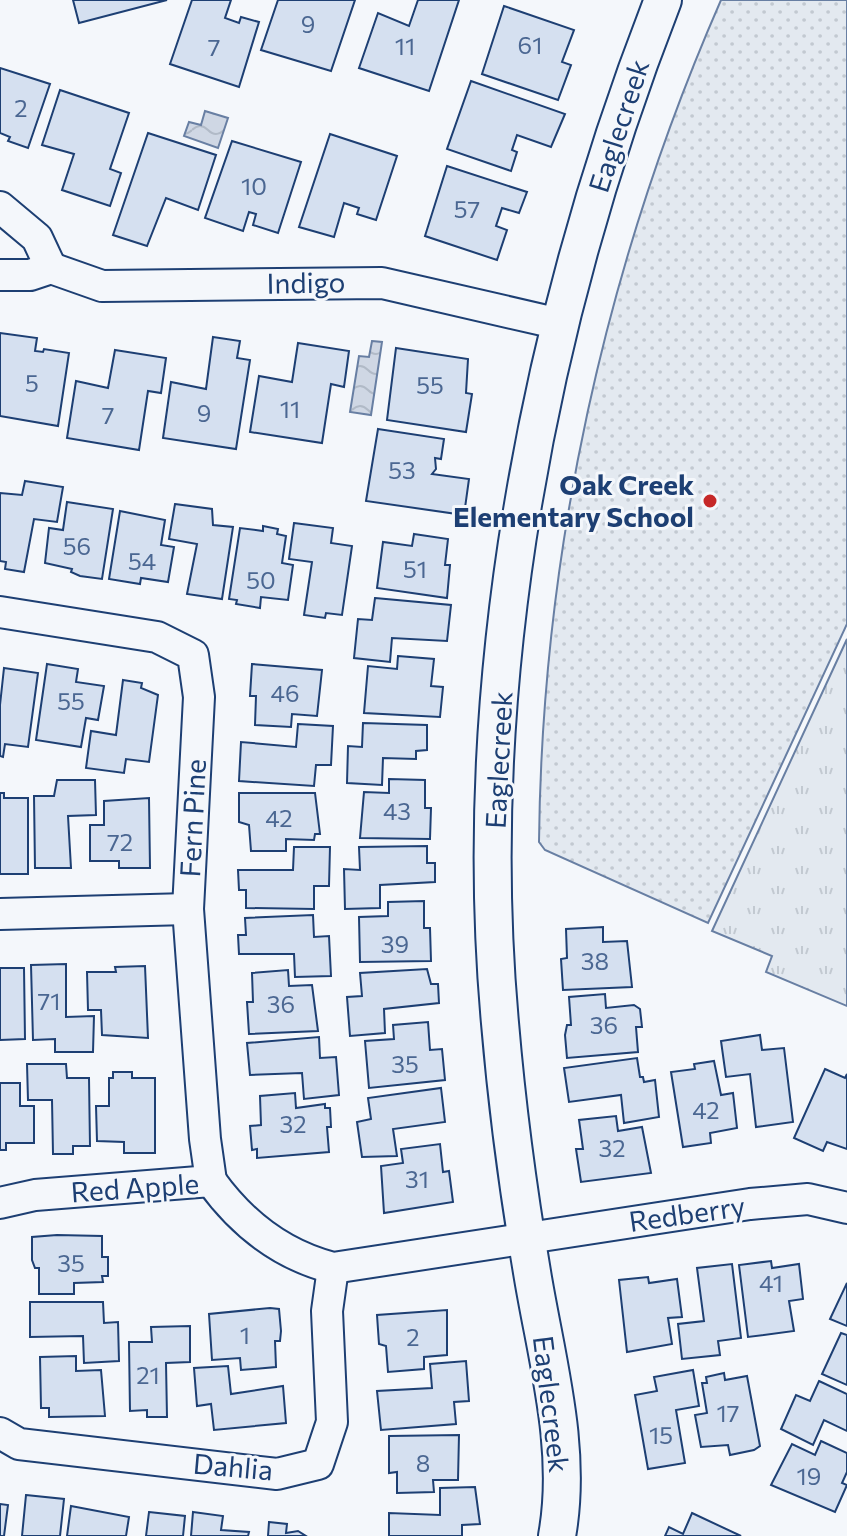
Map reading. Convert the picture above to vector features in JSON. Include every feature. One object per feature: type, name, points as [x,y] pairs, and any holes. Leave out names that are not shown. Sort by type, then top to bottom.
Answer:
[{"type":"street","name":"Eaglecreek","points":[[557,1536],[562,1471],[557,1413],[526,1237],[499,1011],[494,906],[504,665],[519,537],[560,324],[606,158],[660,1]]},
{"type":"street","points":[[0,207],[37,238],[51,268],[30,275],[0,275]]},
{"type":"street","name":"Indigo","points":[[51,268],[102,286],[382,283],[560,324]]},
{"type":"street","name":"Fern Pine","points":[[0,612],[157,637],[193,655],[199,697],[188,909],[205,1139],[211,1181]]},
{"type":"street","points":[[0,914],[188,909]]},
{"type":"street","name":"Red Apple","points":[[0,1203],[35,1195],[211,1181],[229,1206],[253,1228],[289,1253],[333,1268],[526,1237]]},
{"type":"street","name":"Redberry","points":[[526,1237],[750,1204],[808,1199],[847,1208]]},
{"type":"street","name":"Dahlia","points":[[0,1433],[19,1444],[277,1474],[318,1464],[332,1422],[327,1311],[333,1268]]},
{"type":"green space","name":"Oak Creek Elementary School","points":[[721,0],[847,0],[847,624],[708,923],[545,850],[539,842],[543,734],[552,626],[567,518],[588,412],[613,307],[644,203],[680,100]]},
{"type":"green space","points":[[847,639],[847,1006],[766,972],[772,956],[712,931]]},
{"type":"water","points":[[205,111],[228,118],[218,148],[184,136],[189,122],[201,125]]},
{"type":"water","points":[[372,341],[382,342],[371,415],[350,412],[359,356],[369,357]]},
{"type":"building","points":[[73,0],[167,0],[79,23]]},
{"type":"building","points":[[192,0],[231,0],[225,18],[239,23],[241,17],[259,22],[239,87],[170,64]]},
{"type":"building","points":[[278,0],[355,0],[331,71],[261,50]]},
{"type":"building","points":[[418,0],[459,0],[429,91],[359,68],[378,13],[409,26]]},
{"type":"building","points":[[504,6],[574,30],[562,62],[571,65],[558,100],[482,74]]},
{"type":"building","points":[[0,68],[50,84],[28,148],[8,141],[10,137],[0,133]]},
{"type":"building","points":[[471,81],[565,114],[551,147],[517,135],[512,150],[517,152],[511,171],[447,149]]},
{"type":"building","points":[[60,90],[129,113],[110,169],[121,173],[110,206],[62,190],[74,154],[42,145]]},
{"type":"building","points":[[148,133],[216,155],[198,210],[166,198],[147,246],[113,235]]},
{"type":"building","points":[[330,134],[397,156],[376,220],[357,214],[359,208],[344,203],[334,237],[299,227]]},
{"type":"building","points":[[232,141],[301,162],[278,233],[253,225],[256,214],[249,212],[243,231],[205,218]]},
{"type":"building","points":[[447,166],[527,192],[519,213],[502,208],[496,226],[507,230],[497,260],[425,236]]},
{"type":"building","points":[[0,333],[37,338],[35,351],[43,352],[44,349],[69,353],[58,426],[0,416]]},
{"type":"building","points":[[213,337],[240,341],[237,358],[250,360],[236,449],[163,438],[171,382],[206,389]]},
{"type":"building","points":[[298,343],[349,351],[344,387],[331,384],[322,443],[250,432],[259,376],[292,382]]},
{"type":"building","points":[[396,348],[468,359],[466,393],[472,394],[466,432],[387,420]]},
{"type":"building","points":[[115,350],[166,358],[161,393],[148,391],[139,450],[67,438],[76,381],[108,388]]},
{"type":"building","points":[[378,429],[444,439],[441,459],[435,458],[436,469],[432,474],[469,479],[464,515],[366,501]]},
{"type":"building","points":[[25,481],[63,487],[57,522],[34,519],[24,572],[5,569],[6,562],[0,561],[0,493],[22,495]]},
{"type":"building","points":[[67,502],[113,509],[102,579],[80,576],[71,572],[72,569],[45,563],[49,528],[63,530]]},
{"type":"building","points":[[175,504],[212,509],[213,525],[233,527],[222,599],[187,594],[197,544],[169,539]]},
{"type":"building","points":[[120,511],[165,520],[161,545],[174,547],[168,582],[141,578],[140,584],[109,579]]},
{"type":"building","points":[[294,523],[333,528],[331,543],[352,546],[342,615],[326,613],[325,618],[304,615],[312,562],[289,559]]},
{"type":"building","points":[[263,526],[278,529],[277,534],[286,536],[282,563],[293,565],[288,600],[261,597],[260,608],[236,604],[237,600],[229,599],[240,528],[263,531]]},
{"type":"building","points":[[414,534],[448,539],[445,565],[450,565],[447,598],[377,588],[383,542],[412,546]]},
{"type":"building","points":[[375,598],[451,605],[447,641],[392,638],[390,662],[354,658],[358,619],[372,620]]},
{"type":"building","points":[[398,656],[434,659],[431,686],[443,687],[440,717],[364,713],[368,666],[397,669]]},
{"type":"building","points":[[47,664],[78,669],[76,682],[104,686],[98,720],[86,718],[81,747],[36,740]]},
{"type":"building","points":[[252,664],[322,670],[317,716],[292,714],[291,727],[255,725],[256,696],[250,696]]},
{"type":"building","points":[[4,668],[38,673],[28,747],[5,744],[3,757],[0,756],[0,705]]},
{"type":"building","points":[[123,680],[142,683],[141,688],[158,695],[149,762],[126,759],[124,773],[86,768],[91,731],[116,735]]},
{"type":"building","points":[[363,723],[427,725],[427,750],[416,751],[416,759],[383,758],[382,785],[347,783],[348,746],[362,747]]},
{"type":"building","points":[[298,724],[333,726],[331,765],[316,765],[314,786],[239,781],[241,742],[296,747]]},
{"type":"building","points":[[389,779],[425,780],[425,808],[431,808],[430,839],[360,838],[364,792],[389,793]]},
{"type":"building","points":[[57,780],[95,780],[96,815],[68,816],[71,868],[35,868],[34,796],[54,796]]},
{"type":"building","points":[[0,793],[4,793],[4,798],[28,798],[28,874],[0,874]]},
{"type":"building","points":[[239,793],[315,793],[320,834],[315,834],[314,840],[286,839],[286,851],[251,851],[249,825],[239,822]]},
{"type":"building","points":[[149,798],[150,868],[119,868],[119,861],[90,861],[90,825],[104,825],[104,801]]},
{"type":"building","points":[[427,846],[427,863],[435,863],[435,882],[380,885],[380,908],[345,909],[344,869],[360,870],[359,847]]},
{"type":"building","points":[[294,847],[330,847],[329,886],[314,886],[314,909],[246,908],[246,890],[239,890],[238,870],[293,870]]},
{"type":"building","points":[[424,901],[424,928],[430,928],[431,961],[360,962],[359,917],[388,916],[388,902]]},
{"type":"building","points":[[313,915],[314,937],[329,936],[331,976],[295,977],[294,954],[239,954],[238,935],[246,935],[245,918]]},
{"type":"building","points":[[603,927],[603,942],[627,941],[632,987],[563,990],[561,959],[567,958],[566,929]]},
{"type":"building","points":[[66,964],[66,1017],[94,1016],[93,1052],[55,1052],[55,1039],[33,1040],[31,965]]},
{"type":"building","points":[[145,966],[148,1038],[102,1035],[101,1010],[88,1010],[87,972],[116,972],[115,967]]},
{"type":"building","points":[[0,968],[24,968],[25,1039],[0,1040]]},
{"type":"building","points":[[427,969],[431,984],[438,984],[439,1003],[384,1009],[385,1033],[350,1036],[347,997],[362,996],[360,973]]},
{"type":"building","points":[[288,970],[289,986],[312,985],[318,1031],[249,1034],[247,1002],[253,1002],[252,973]]},
{"type":"building","points":[[605,994],[606,1008],[634,1005],[640,1009],[642,1027],[636,1027],[638,1052],[567,1058],[565,1035],[567,1025],[571,1025],[569,997]]},
{"type":"building","points":[[428,1022],[430,1050],[442,1049],[445,1080],[369,1088],[365,1041],[394,1039],[393,1025]]},
{"type":"building","points":[[760,1035],[762,1050],[784,1048],[793,1122],[756,1127],[750,1074],[726,1077],[721,1041]]},
{"type":"building","points":[[319,1037],[320,1058],[336,1057],[339,1095],[304,1099],[302,1073],[250,1075],[247,1043]]},
{"type":"building","points":[[637,1058],[640,1077],[644,1082],[655,1080],[659,1117],[624,1123],[621,1095],[569,1102],[564,1068]]},
{"type":"building","points":[[714,1061],[721,1095],[733,1093],[737,1128],[710,1133],[711,1143],[683,1147],[671,1072],[695,1069],[694,1064]]},
{"type":"building","points":[[27,1064],[66,1064],[67,1078],[89,1078],[90,1146],[73,1146],[73,1154],[53,1154],[52,1100],[28,1100]]},
{"type":"building","points":[[825,1069],[845,1078],[847,1074],[847,1149],[827,1142],[823,1151],[794,1138]]},
{"type":"building","points":[[113,1072],[132,1072],[132,1078],[155,1078],[155,1153],[124,1153],[124,1142],[97,1141],[96,1106],[109,1106],[109,1078],[113,1078]]},
{"type":"building","points":[[0,1083],[20,1083],[20,1106],[34,1106],[34,1143],[6,1143],[6,1150],[0,1150]]},
{"type":"building","points":[[441,1088],[445,1122],[393,1129],[397,1156],[362,1157],[357,1122],[371,1119],[368,1098]]},
{"type":"building","points":[[295,1093],[296,1108],[325,1104],[325,1108],[330,1108],[331,1127],[327,1127],[329,1152],[257,1158],[257,1149],[252,1150],[250,1126],[261,1125],[260,1096]]},
{"type":"building","points":[[616,1116],[618,1131],[642,1127],[651,1173],[581,1182],[576,1149],[583,1149],[579,1120]]},
{"type":"building","points":[[440,1144],[443,1172],[449,1171],[453,1202],[384,1213],[381,1166],[403,1163],[401,1149]]},
{"type":"building","points":[[102,1236],[102,1257],[108,1257],[108,1276],[102,1276],[103,1282],[74,1283],[74,1294],[39,1294],[39,1268],[35,1268],[32,1260],[32,1237]]},
{"type":"building","points":[[771,1261],[772,1268],[799,1264],[803,1299],[789,1301],[794,1331],[748,1337],[739,1265]]},
{"type":"building","points":[[732,1264],[741,1338],[718,1341],[720,1355],[682,1359],[678,1324],[704,1321],[697,1268]]},
{"type":"building","points":[[648,1277],[649,1283],[677,1279],[682,1317],[668,1318],[672,1344],[627,1352],[619,1280]]},
{"type":"building","points":[[847,1283],[847,1326],[830,1319]]},
{"type":"building","points":[[30,1302],[103,1302],[104,1323],[118,1322],[119,1361],[84,1363],[83,1336],[30,1337]]},
{"type":"building","points":[[279,1309],[281,1331],[280,1341],[275,1341],[276,1367],[241,1370],[240,1358],[212,1360],[209,1314]]},
{"type":"building","points":[[447,1310],[447,1355],[424,1357],[424,1369],[388,1372],[386,1346],[379,1344],[377,1315]]},
{"type":"building","points":[[190,1326],[190,1362],[166,1363],[167,1417],[147,1417],[147,1410],[130,1411],[129,1342],[152,1342],[151,1327]]},
{"type":"building","points":[[841,1333],[847,1335],[847,1385],[822,1374]]},
{"type":"building","points":[[76,1356],[76,1371],[101,1370],[105,1416],[49,1417],[49,1408],[41,1408],[40,1357]]},
{"type":"building","points":[[466,1361],[469,1401],[454,1402],[456,1424],[381,1430],[377,1391],[432,1388],[430,1364]]},
{"type":"building","points":[[228,1366],[231,1394],[283,1386],[286,1423],[214,1430],[211,1404],[197,1406],[194,1368]]},
{"type":"building","points":[[693,1370],[699,1406],[676,1410],[685,1463],[648,1469],[635,1395],[657,1391],[654,1377]]},
{"type":"building","points":[[724,1373],[725,1380],[747,1376],[760,1446],[754,1450],[730,1455],[728,1445],[701,1447],[695,1415],[707,1413],[702,1383],[707,1383],[706,1377]]},
{"type":"building","points":[[819,1381],[847,1394],[847,1431],[824,1420],[813,1445],[781,1429],[796,1395],[810,1401]]},
{"type":"building","points":[[459,1435],[458,1480],[433,1480],[434,1492],[397,1493],[397,1472],[389,1473],[389,1436]]},
{"type":"building","points":[[821,1441],[847,1453],[847,1472],[842,1483],[847,1485],[835,1512],[771,1485],[792,1444],[815,1455]]},
{"type":"building","points":[[475,1487],[480,1524],[462,1525],[462,1536],[389,1536],[389,1513],[440,1515],[440,1488]]},
{"type":"building","points":[[26,1495],[64,1499],[60,1536],[22,1536]]},
{"type":"building","points":[[0,1504],[8,1505],[4,1536],[0,1536]]},
{"type":"building","points":[[71,1506],[129,1517],[126,1536],[67,1536]]},
{"type":"building","points":[[149,1512],[185,1516],[183,1536],[146,1536]]},
{"type":"building","points":[[193,1512],[223,1516],[221,1530],[249,1532],[248,1536],[191,1536]]},
{"type":"building","points":[[692,1513],[741,1536],[665,1536],[669,1527],[683,1534]]},
{"type":"building","points":[[269,1522],[287,1524],[286,1533],[298,1531],[306,1536],[268,1536]]},
{"type":"place","name":"Oak Creek Elementary School","points":[[710,501]]}]
